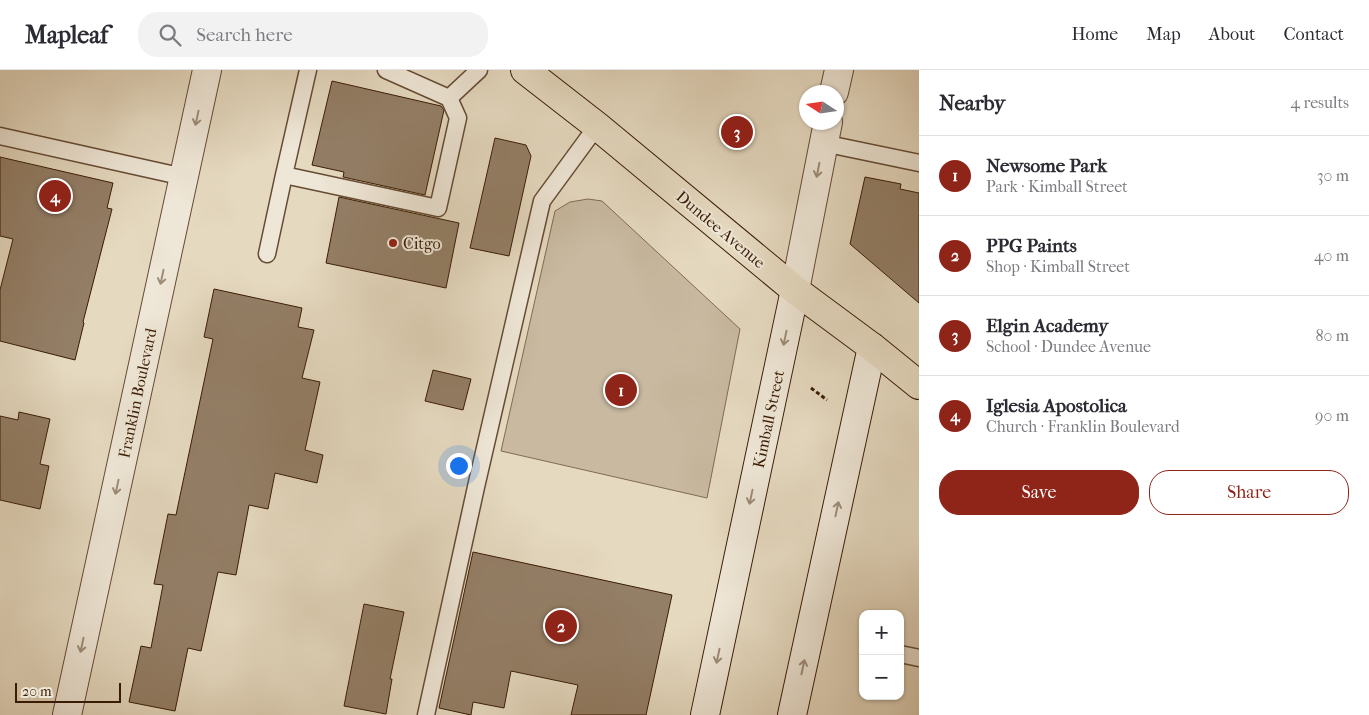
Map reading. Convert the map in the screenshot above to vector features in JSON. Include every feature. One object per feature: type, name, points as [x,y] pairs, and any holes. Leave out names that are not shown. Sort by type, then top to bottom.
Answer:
[{"type":"main road","name":"Dundee Avenue","points":[[525,70],[597,126],[795,290],[872,347],[919,385]]},
{"type":"street","name":"Franklin Boulevard","points":[[67,715],[207,70]]},
{"type":"street","points":[[836,85],[839,70]]},
{"type":"street","name":"Kimball Street","points":[[706,715],[795,290],[825,133]]},
{"type":"street","points":[[792,715],[872,347]]},
{"type":"lane","points":[[267,254],[308,70]]},
{"type":"lane","points":[[284,175],[438,208],[458,118],[449,98],[386,70]]},
{"type":"lane","points":[[449,98],[479,70]]},
{"type":"lane","points":[[426,715],[476,486],[542,201],[597,126]]},
{"type":"lane","points":[[825,133],[919,163]]},
{"type":"lane","points":[[0,136],[184,177]]},
{"type":"lane","points":[[904,655],[919,658]]},
{"type":"path","points":[[812,388],[832,403]]},
{"type":"shaded area","points":[[588,199],[602,201],[740,329],[707,498],[501,451],[555,211],[570,202]]},
{"type":"building","name":"Citgo","points":[[332,81],[441,106],[444,110],[425,195],[343,177],[344,172],[312,165]]},
{"type":"building","points":[[495,138],[526,145],[531,156],[509,256],[470,248]]},
{"type":"building","points":[[0,157],[113,183],[107,208],[112,209],[75,360],[0,341],[0,290],[13,239],[0,236]]},
{"type":"building","points":[[865,177],[901,184],[900,189],[919,193],[919,303],[850,244]]},
{"type":"building","name":"Citgo","points":[[339,197],[459,223],[446,288],[326,263]]},
{"type":"building","points":[[214,289],[302,308],[298,327],[314,330],[302,378],[320,382],[305,450],[323,455],[317,483],[275,473],[268,509],[249,505],[236,575],[218,572],[201,651],[188,648],[175,711],[129,702],[141,646],[151,648],[163,585],[154,584],[168,514],[176,515],[213,339],[204,337]]},
{"type":"building","points":[[433,370],[471,379],[463,410],[425,401]]},
{"type":"building","points":[[19,412],[50,419],[40,464],[49,466],[40,509],[0,500],[0,416],[18,420]]},
{"type":"building","points":[[473,552],[672,595],[646,715],[571,715],[578,685],[511,671],[504,708],[473,702],[471,715],[439,708]]},
{"type":"building","points":[[364,604],[404,612],[390,679],[392,679],[386,714],[344,706]]},
{"type":"place","name":"Elgin Academy","points":[[737,132]]},
{"type":"place","name":"Iglesia Apostolica","points":[[55,196]]},
{"type":"place","name":"Citgo","points":[[393,243]]},
{"type":"place","name":"Newsome Park","points":[[621,390]]},
{"type":"place","name":"PPG Paints","points":[[561,626]]}]
